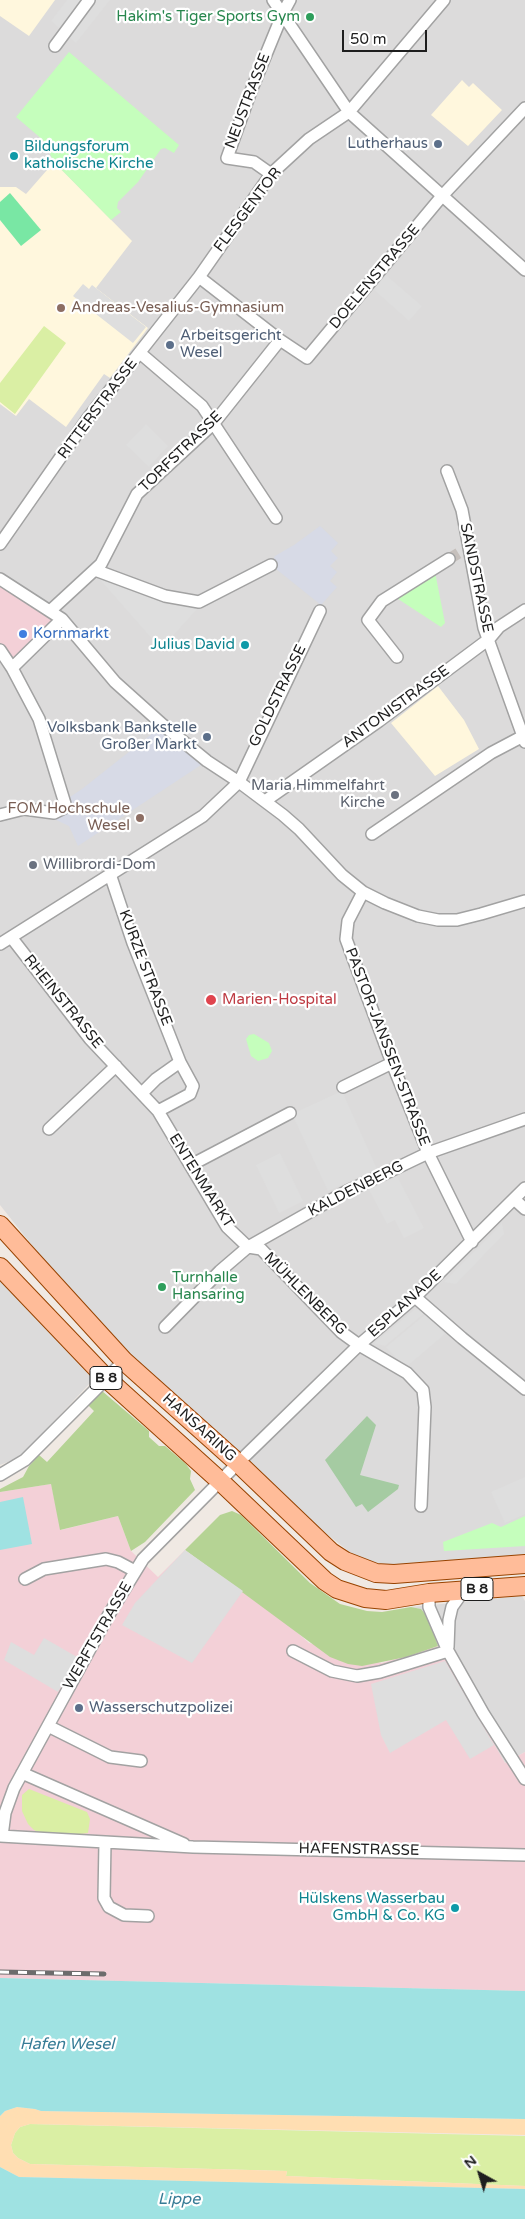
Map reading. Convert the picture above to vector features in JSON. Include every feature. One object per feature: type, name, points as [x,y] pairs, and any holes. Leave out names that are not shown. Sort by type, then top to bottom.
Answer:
[{"type":"main road","name":"HANSARING","points":[[0,1225],[124,1361],[238,1463],[330,1552],[345,1561],[376,1572],[394,1574],[429,1571]]},
{"type":"main road","name":"HANSARING","points":[[0,1267],[106,1378],[220,1481],[325,1581],[337,1588],[365,1598],[386,1600],[429,1593]]},
{"type":"main road","name":"B 8","points":[[429,1571],[525,1564]]},
{"type":"main road","points":[[429,1571],[429,1593]]},
{"type":"main road","name":"B 8","points":[[429,1593],[525,1586]]},
{"type":"street","points":[[55,46],[89,0]]},
{"type":"street","points":[[273,0],[283,12],[349,112],[525,270]]},
{"type":"street","name":"NEUSTRASSE","points":[[271,174],[254,162],[227,158],[251,91],[283,12],[290,0]]},
{"type":"street","name":"FLESGENTOR","points":[[199,277],[271,174],[309,139],[349,112],[444,0]]},
{"type":"street","name":"DOELENSTRASSE","points":[[280,340],[307,358],[442,196],[525,108]]},
{"type":"street","points":[[199,277],[280,340]]},
{"type":"street","name":"RITTERSTRASSE","points":[[0,544],[88,418],[199,277]]},
{"type":"street","name":"TORFSTRASSE","points":[[50,611],[101,564],[137,494],[214,423],[280,340]]},
{"type":"street","points":[[140,353],[202,406],[276,518]]},
{"type":"street","name":"SANDSTRASSE","points":[[447,471],[462,510],[466,548],[484,628],[490,639],[524,738]]},
{"type":"street","points":[[396,657],[368,620],[382,602],[448,560]]},
{"type":"street","points":[[95,570],[165,596],[199,602],[271,565]]},
{"type":"street","points":[[0,579],[62,619],[115,682],[163,726],[207,761],[265,801],[300,829],[342,875],[363,892],[402,910],[438,920],[457,920],[525,901]]},
{"type":"street","name":"ANTONISTRASSE","points":[[265,801],[379,722],[490,639],[499,627],[525,610]]},
{"type":"street","name":"GOLDSTRASSE","points":[[239,782],[245,765],[320,611]]},
{"type":"street","points":[[12,668],[62,619]]},
{"type":"street","points":[[0,650],[12,668],[39,719],[66,807],[54,813],[24,809],[0,815]]},
{"type":"street","points":[[372,834],[491,753],[524,738]]},
{"type":"street","points":[[0,944],[203,816],[239,782]]},
{"type":"street","name":"KURZE STRASSE","points":[[110,874],[133,942],[180,1062]]},
{"type":"street","name":"PASTOR-JANSSEN-STRASSE","points":[[363,892],[347,925],[346,939],[428,1153],[472,1242]]},
{"type":"street","name":"RHEINSTRASSE","points":[[11,937],[90,1039],[116,1066]]},
{"type":"street","points":[[142,1093],[156,1079],[180,1062],[193,1086],[190,1094],[158,1111]]},
{"type":"street","points":[[343,1087],[392,1063]]},
{"type":"street","points":[[49,1129],[116,1066]]},
{"type":"street","name":"ENTENMARKT","points":[[116,1066],[158,1111],[226,1227],[248,1247]]},
{"type":"street","points":[[191,1165],[290,1112]]},
{"type":"street","name":"KALDENBERG","points":[[165,1327],[220,1271],[248,1247],[347,1191],[428,1153],[525,1119]]},
{"type":"street","name":"ESPLANADE","points":[[421,1506],[425,1407],[423,1390],[407,1374],[360,1346],[415,1297],[525,1188]]},
{"type":"street","points":[[514,1199],[525,1209]]},
{"type":"street","name":"MÜHLENBERG","points":[[248,1247],[260,1249],[341,1332],[360,1346]]},
{"type":"street","points":[[415,1297],[525,1389]]},
{"type":"street","name":"WERFTSTRASSE","points":[[1,1836],[7,1804],[22,1773],[103,1624],[143,1559],[238,1463],[360,1346]]},
{"type":"street","points":[[0,1475],[24,1460],[124,1361]]},
{"type":"street","points":[[25,1579],[44,1569],[106,1560],[118,1562],[135,1571]]},
{"type":"street","points":[[448,1651],[449,1620],[452,1607],[464,1590]]},
{"type":"street","points":[[429,1593],[429,1607],[448,1651],[483,1713],[525,1780]]},
{"type":"street","points":[[293,1651],[332,1671],[357,1676],[380,1672],[448,1651]]},
{"type":"street","points":[[48,1726],[110,1756],[141,1761]]},
{"type":"street","name":"HAFENSTRASSE","points":[[22,1773],[193,1847]]},
{"type":"street","name":"HAFENSTRASSE","points":[[1,1836],[193,1847],[525,1854]]},
{"type":"street","points":[[105,1842],[104,1898],[109,1907],[124,1915],[148,1916]]},
{"type":"shaded area","points":[[0,0],[525,0],[525,1564],[429,1571],[360,1560],[314,1524],[124,1361],[0,1205]]},
{"type":"shaded area","points":[[0,0],[55,0],[29,36],[0,16]]},
{"type":"shaded area","points":[[67,0],[110,0],[76,43],[51,21]]},
{"type":"shaded area","points":[[462,80],[469,87],[473,83],[502,110],[468,146],[431,115]]},
{"type":"shaded area","name":"Andreas-Vesalius-Gymnasium","points":[[54,162],[132,241],[96,288],[148,328],[110,378],[104,374],[66,427],[29,399],[16,416],[0,404],[0,187],[16,187],[26,194]]},
{"type":"shaded area","points":[[386,275],[422,306],[409,321],[373,289]]},
{"type":"shaded area","points":[[83,284],[89,289],[92,285],[146,327],[133,343],[73,296]]},
{"type":"shaded area","points":[[146,424],[168,446],[149,467],[126,445]]},
{"type":"shaded area","points":[[320,526],[338,543],[331,551],[338,558],[330,566],[337,572],[330,581],[337,587],[321,605],[271,565],[275,556]]},
{"type":"shaded area","points":[[95,574],[199,607],[161,649]]},
{"type":"shaded area","name":"Kornmarkt","points":[[0,579],[62,619],[12,668],[0,650]]},
{"type":"shaded area","points":[[438,686],[464,720],[479,749],[435,776],[391,723]]},
{"type":"shaded area","points":[[163,725],[207,761],[78,846],[69,826],[52,818],[46,807],[68,795],[70,797],[82,789]]},
{"type":"shaded area","points":[[342,1091],[377,1169],[328,1191],[292,1114]]},
{"type":"shaded area","points":[[280,1153],[303,1201],[279,1213],[256,1165]]},
{"type":"shaded area","points":[[397,1176],[424,1228],[404,1238],[395,1220],[387,1224],[369,1190]]},
{"type":"shaded area","points":[[502,1223],[504,1234],[456,1284],[444,1282]]},
{"type":"shaded area","points":[[0,1271],[93,1380],[20,1457],[0,1465]]},
{"type":"shaded area","points":[[415,1309],[426,1312],[385,1346],[374,1343]]},
{"type":"shaded area","points":[[427,1313],[445,1334],[405,1368],[386,1347]]},
{"type":"shaded area","points":[[525,1477],[525,1514],[505,1523],[491,1492]]},
{"type":"shaded area","points":[[51,1484],[61,1530],[118,1516],[131,1551],[158,1577],[185,1550],[290,1626],[309,1643],[382,1663],[438,1646],[505,1763],[525,1752],[525,1991],[0,1978],[0,1492]]},
{"type":"shaded area","points":[[185,1550],[243,1591],[192,1663],[122,1625],[135,1603]]},
{"type":"shaded area","points":[[522,1596],[525,1601],[525,1752],[505,1763],[445,1661],[427,1616],[420,1609],[411,1607]]},
{"type":"shaded area","points":[[44,1638],[77,1657],[58,1692],[4,1660],[11,1642],[34,1655]]},
{"type":"shaded area","points":[[445,1661],[494,1745],[470,1759],[446,1720],[390,1753],[381,1735],[371,1684]]},
{"type":"green space","points":[[69,52],[179,145],[174,153],[165,148],[161,149],[138,182],[118,202],[117,208],[121,212],[111,220],[54,162],[43,140],[16,117]]},
{"type":"green space","points":[[10,193],[41,230],[21,246],[0,220],[0,202]]},
{"type":"green space","points":[[44,326],[66,343],[15,414],[0,402],[0,383]]},
{"type":"green space","points":[[435,572],[445,623],[441,627],[395,597]]},
{"type":"green space","points":[[254,1034],[269,1043],[272,1051],[268,1058],[258,1061],[251,1056],[246,1039],[249,1035]]},
{"type":"green space","points":[[102,1391],[149,1431],[149,1437],[159,1446],[165,1446],[186,1464],[191,1471],[190,1479],[195,1490],[145,1542],[131,1551],[118,1516],[60,1530],[51,1484],[0,1492],[0,1489],[23,1477],[29,1466],[39,1455],[47,1462],[94,1411],[87,1404]]},
{"type":"green space","points":[[367,1416],[376,1425],[360,1475],[399,1485],[398,1489],[368,1512],[362,1504],[356,1507],[325,1460]]},
{"type":"green space","points":[[232,1511],[241,1515],[310,1583],[340,1604],[367,1611],[382,1612],[411,1607],[421,1609],[427,1616],[438,1646],[406,1657],[362,1666],[348,1664],[330,1657],[185,1550],[220,1515]]},
{"type":"green space","points":[[525,1516],[525,1546],[444,1551],[443,1542],[492,1523],[501,1527]]},
{"type":"green space","points":[[29,1789],[87,1812],[90,1819],[88,1833],[72,1835],[40,1833],[34,1830],[28,1824],[22,1811],[22,1795]]},
{"type":"green space","points":[[30,2124],[525,2136],[525,2186],[286,2176],[287,2171],[30,2164],[13,2153],[11,2145],[15,2133],[20,2127]]},
{"type":"sand","points":[[17,2107],[41,2111],[525,2119],[525,2135],[30,2124],[20,2127],[15,2133],[11,2145],[13,2153],[18,2158],[30,2164],[287,2171],[286,2176],[525,2186],[525,2189],[19,2177],[0,2167],[0,2116],[5,2111]]},
{"type":"water","points":[[23,1497],[32,1544],[0,1550],[0,1502]]},
{"type":"water","name":"Hafen Wesel","points":[[0,1978],[525,1991],[525,2119],[41,2111],[17,2107],[5,2111],[0,2116]]},
{"type":"water","name":"Lippe","points":[[0,2167],[19,2177],[525,2189],[525,2219],[0,2219]]},
{"type":"tunnel","points":[[449,559],[462,551]]},
{"type":"railway","points":[[0,1972],[104,1974]]},
{"type":"place","name":"Hakim's Tiger Sports Gym","points":[[310,17]]},
{"type":"place","name":"Lutherhaus","points":[[438,144]]},
{"type":"place","name":"Bildungsforum katholische Kirche","points":[[14,156]]},
{"type":"place","name":"Andreas-Vesalius-Gymnasium","points":[[61,308]]},
{"type":"place","name":"Arbeitsgericht Wesel","points":[[170,345]]},
{"type":"place","name":"Kornmarkt","points":[[23,634]]},
{"type":"place","name":"Julius David","points":[[245,645]]},
{"type":"place","name":"Volksbank Bankstelle Großer Markt","points":[[207,737]]},
{"type":"place","name":"Maria Himmelfahrt Kirche","points":[[395,795]]},
{"type":"place","name":"FOM Hochschule Wesel","points":[[140,818]]},
{"type":"place","name":"Willibrordi-Dom","points":[[33,865]]},
{"type":"place","name":"Marien-Hospital","points":[[211,1000]]},
{"type":"place","name":"Turnhalle Hansaring","points":[[162,1287]]},
{"type":"place","name":"Wasserschutzpolizei","points":[[79,1708]]},
{"type":"place","name":"Hülskens Wasserbau GmbH & Co. KG","points":[[455,1908]]}]
